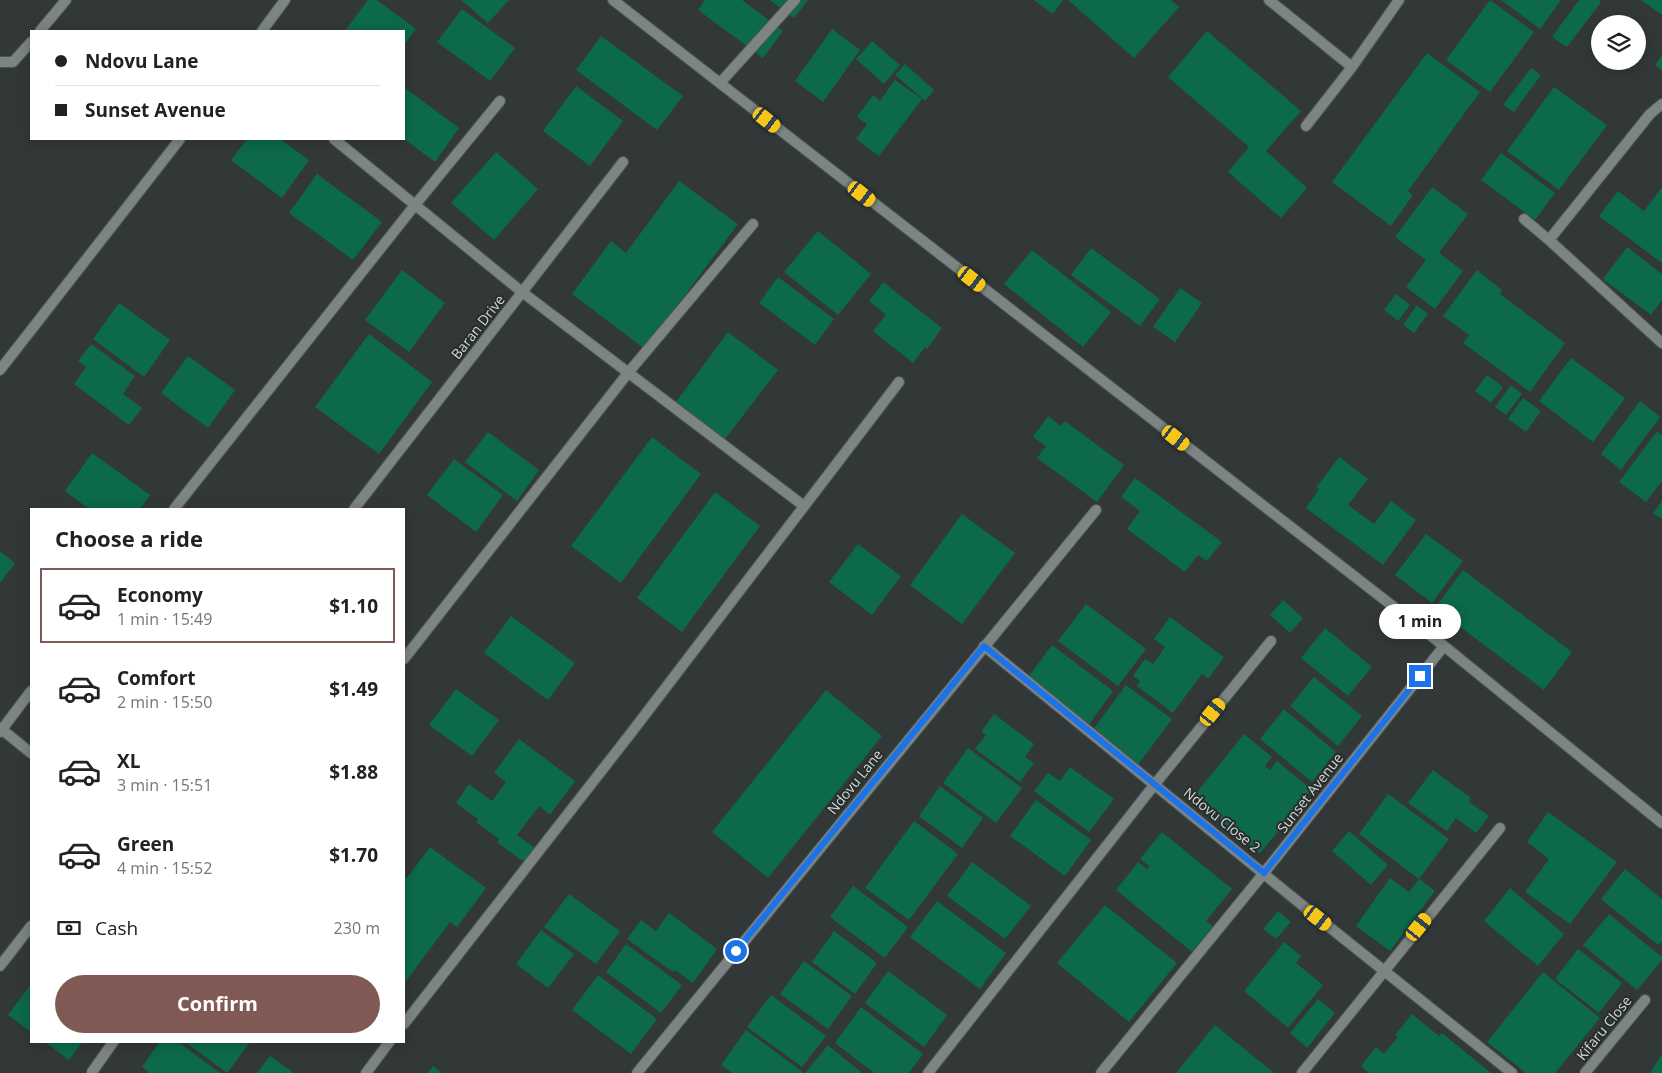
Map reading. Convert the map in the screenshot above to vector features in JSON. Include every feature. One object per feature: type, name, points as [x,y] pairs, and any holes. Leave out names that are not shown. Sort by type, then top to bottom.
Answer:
[{"type":"street","points":[[41,30],[66,0]]},
{"type":"street","points":[[263,30],[285,0]]},
{"type":"street","points":[[613,0],[1444,646],[1662,823]]},
{"type":"street","points":[[720,83],[795,0]]},
{"type":"street","points":[[1269,0],[1352,67]]},
{"type":"street","points":[[1306,126],[1352,67],[1399,0]]},
{"type":"street","points":[[0,62],[13,62],[30,43]]},
{"type":"street","points":[[175,508],[500,101]]},
{"type":"street","points":[[1549,240],[1650,114],[1662,104]]},
{"type":"street","points":[[0,370],[179,140]]},
{"type":"street","points":[[335,140],[522,292],[804,506]]},
{"type":"street","name":"Baran Drive","points":[[355,508],[623,162]]},
{"type":"street","points":[[1524,219],[1662,343]]},
{"type":"street","points":[[405,658],[628,373],[753,224]]},
{"type":"street","points":[[405,1023],[637,725],[899,382]]},
{"type":"street","name":"Ndovu Lane","points":[[637,1073],[1096,510]]},
{"type":"street","points":[[928,1073],[1155,784],[1271,640]]},
{"type":"street","name":"Ndovu Close 2","points":[[984,646],[1512,1073]]},
{"type":"street","name":"Sunset Avenue","points":[[1101,1073],[1264,873],[1444,646]]},
{"type":"street","points":[[30,692],[1,729],[30,752]]},
{"type":"street","points":[[1302,1073],[1500,828]]},
{"type":"street","points":[[0,966],[30,927]]},
{"type":"street","name":"Kifaru Close","points":[[1586,1073],[1645,1000]]},
{"type":"street","points":[[92,1072],[113,1043]]},
{"type":"street","points":[[366,1073],[387,1043]]},
{"type":"building","points":[[368,0],[377,0],[416,29],[405,44],[405,30],[346,30]]},
{"type":"building","points":[[461,0],[509,0],[488,23]]},
{"type":"building","points":[[705,0],[742,0],[783,31],[763,58],[698,10]]},
{"type":"building","points":[[770,0],[808,0],[794,18]]},
{"type":"building","points":[[1034,0],[1063,0],[1053,14]]},
{"type":"building","points":[[1068,0],[1171,0],[1179,7],[1134,58]]},
{"type":"building","points":[[1490,0],[1534,32],[1490,92],[1446,60]]},
{"type":"building","points":[[1501,0],[1561,0],[1540,29]]},
{"type":"building","points":[[1579,0],[1599,0],[1601,2],[1567,47],[1552,37]]},
{"type":"building","points":[[1641,0],[1662,0],[1662,15]]},
{"type":"building","points":[[462,9],[515,48],[490,81],[437,42]]},
{"type":"building","points":[[832,29],[860,50],[823,102],[795,81]]},
{"type":"building","points":[[1207,31],[1301,111],[1266,151],[1307,188],[1281,218],[1228,172],[1249,147],[1168,77]]},
{"type":"building","points":[[601,36],[683,96],[657,130],[576,70]]},
{"type":"building","points":[[872,41],[900,65],[884,84],[856,59]]},
{"type":"building","points":[[1427,53],[1480,92],[1408,191],[1413,195],[1391,226],[1332,182]]},
{"type":"building","points":[[1662,55],[1662,71],[1655,65]]},
{"type":"building","points":[[905,64],[934,90],[925,101],[895,75]]},
{"type":"building","points":[[1531,68],[1541,75],[1514,112],[1503,105]]},
{"type":"building","points":[[895,80],[922,99],[879,156],[856,139],[867,124],[857,117],[873,95],[880,101]]},
{"type":"building","points":[[576,86],[623,121],[590,166],[543,131]]},
{"type":"building","points":[[1554,87],[1607,125],[1559,190],[1507,151]]},
{"type":"building","points":[[405,88],[459,128],[435,162],[405,140]]},
{"type":"building","points":[[246,140],[281,140],[309,160],[282,198],[231,160]]},
{"type":"building","points":[[496,152],[538,189],[494,240],[451,203]]},
{"type":"building","points":[[1501,153],[1555,193],[1535,220],[1481,180]]},
{"type":"building","points":[[317,174],[382,222],[353,260],[289,213]]},
{"type":"building","points":[[679,181],[738,224],[645,349],[572,294],[611,241],[626,253]]},
{"type":"building","points":[[1432,187],[1468,214],[1439,253],[1463,271],[1435,309],[1406,287],[1426,260],[1395,237]]},
{"type":"building","points":[[1662,187],[1662,263],[1599,216],[1618,191],[1644,211]]},
{"type":"building","points":[[818,231],[871,274],[838,315],[784,272]]},
{"type":"building","points":[[1627,247],[1662,274],[1662,300],[1651,315],[1603,279]]},
{"type":"building","points":[[1091,248],[1160,299],[1140,326],[1071,275]]},
{"type":"building","points":[[1032,250],[1111,312],[1083,347],[1004,284]]},
{"type":"building","points":[[402,270],[445,303],[409,352],[365,320]]},
{"type":"building","points":[[1477,270],[1502,290],[1500,294],[1565,343],[1530,392],[1463,343],[1469,335],[1443,316]]},
{"type":"building","points":[[778,277],[834,319],[815,345],[759,303]]},
{"type":"building","points":[[883,282],[942,328],[927,349],[925,347],[913,363],[873,331],[886,315],[869,301]]},
{"type":"building","points":[[1180,288],[1202,303],[1175,342],[1153,327]]},
{"type":"building","points":[[1396,294],[1410,305],[1398,321],[1384,310]]},
{"type":"building","points":[[119,303],[170,340],[144,377],[93,339]]},
{"type":"building","points":[[1417,305],[1428,314],[1414,333],[1403,325]]},
{"type":"building","points":[[728,332],[778,370],[725,439],[676,402]]},
{"type":"building","points":[[369,334],[432,382],[379,454],[315,407]]},
{"type":"building","points":[[91,344],[135,376],[123,394],[142,408],[129,425],[74,384],[86,367],[78,361]]},
{"type":"building","points":[[188,356],[235,390],[208,428],[161,393]]},
{"type":"building","points":[[1571,358],[1625,398],[1593,442],[1539,401]]},
{"type":"building","points":[[1487,375],[1503,387],[1491,403],[1475,391]]},
{"type":"building","points":[[1511,385],[1522,394],[1506,415],[1495,407]]},
{"type":"building","points":[[1523,398],[1541,411],[1526,432],[1508,419]]},
{"type":"building","points":[[1640,401],[1660,417],[1621,470],[1601,454]]},
{"type":"building","points":[[1048,416],[1061,426],[1065,421],[1124,465],[1097,502],[1037,458],[1046,446],[1033,437]]},
{"type":"building","points":[[1657,431],[1662,435],[1662,481],[1646,502],[1619,482]]},
{"type":"building","points":[[488,432],[539,470],[517,501],[465,462]]},
{"type":"building","points":[[652,437],[701,474],[621,583],[571,546]]},
{"type":"building","points":[[92,453],[150,495],[141,508],[88,508],[65,491]]},
{"type":"building","points":[[1339,457],[1368,479],[1348,505],[1374,524],[1391,501],[1416,520],[1383,565],[1306,508],[1319,489],[1316,488]]},
{"type":"building","points":[[454,459],[503,495],[476,532],[427,495]]},
{"type":"building","points":[[1135,478],[1222,542],[1207,561],[1198,555],[1185,572],[1127,529],[1140,511],[1121,497]]},
{"type":"building","points":[[715,492],[760,526],[682,632],[637,598]]},
{"type":"building","points":[[1662,501],[1662,519],[1653,513]]},
{"type":"building","points":[[962,514],[1015,553],[962,624],[910,585]]},
{"type":"building","points":[[1426,534],[1463,561],[1432,603],[1395,575]]},
{"type":"building","points":[[858,544],[901,576],[872,615],[829,582]]},
{"type":"building","points":[[0,551],[15,563],[0,583]]},
{"type":"building","points":[[1463,570],[1572,652],[1544,690],[1435,608]]},
{"type":"building","points":[[1283,600],[1303,618],[1290,633],[1270,615]]},
{"type":"building","points":[[1086,604],[1146,649],[1118,686],[1058,641]]},
{"type":"building","points":[[511,616],[575,663],[548,700],[484,653]]},
{"type":"building","points":[[1170,617],[1224,657],[1208,679],[1202,674],[1173,713],[1137,686],[1140,681],[1133,676],[1145,659],[1153,664],[1165,647],[1154,639]]},
{"type":"building","points":[[1325,628],[1372,667],[1348,696],[1301,658]]},
{"type":"building","points":[[1052,645],[1113,691],[1088,726],[1026,680]]},
{"type":"building","points":[[1314,677],[1362,716],[1338,746],[1290,706]]},
{"type":"building","points":[[1126,685],[1172,719],[1138,765],[1092,731]]},
{"type":"building","points":[[456,689],[499,720],[472,756],[429,725]]},
{"type":"building","points":[[826,690],[882,736],[768,878],[712,832]]},
{"type":"building","points":[[1284,709],[1336,752],[1312,782],[1260,739]]},
{"type":"building","points":[[994,714],[1034,744],[1025,757],[1034,763],[1020,782],[975,749],[986,735],[981,732]]},
{"type":"building","points":[[1244,734],[1272,757],[1265,766],[1270,770],[1277,761],[1312,790],[1260,853],[1193,797]]},
{"type":"building","points":[[519,739],[575,781],[550,815],[539,806],[517,835],[535,848],[524,862],[497,842],[499,839],[476,822],[478,819],[456,803],[469,784],[492,801],[506,782],[494,773]]},
{"type":"building","points":[[968,748],[1022,788],[996,823],[943,783]]},
{"type":"building","points":[[1070,767],[1114,799],[1089,832],[1034,791],[1048,773],[1060,781]]},
{"type":"building","points":[[1433,770],[1471,798],[1469,802],[1489,816],[1476,833],[1456,818],[1447,831],[1408,803]]},
{"type":"building","points":[[940,786],[983,818],[962,848],[919,816]]},
{"type":"building","points":[[1388,794],[1449,839],[1419,879],[1359,834]]},
{"type":"building","points":[[1036,800],[1091,840],[1065,876],[1010,836]]},
{"type":"building","points":[[1548,812],[1617,862],[1570,924],[1525,892],[1549,859],[1527,842]]},
{"type":"building","points":[[914,821],[958,854],[909,920],[865,888]]},
{"type":"building","points":[[1349,831],[1388,865],[1371,885],[1332,851]]},
{"type":"building","points":[[1162,832],[1232,889],[1206,921],[1213,926],[1192,952],[1116,890],[1138,862],[1147,869],[1149,866],[1140,859]]},
{"type":"building","points":[[430,847],[486,888],[457,927],[450,922],[405,983],[405,877],[407,878]]},
{"type":"building","points":[[972,862],[1031,906],[1005,939],[947,896]]},
{"type":"building","points":[[1625,869],[1662,899],[1662,941],[1658,945],[1601,899]]},
{"type":"building","points":[[1390,878],[1409,892],[1419,879],[1435,891],[1390,951],[1356,926]]},
{"type":"building","points":[[853,886],[908,927],[885,958],[830,917]]},
{"type":"building","points":[[1510,888],[1564,934],[1538,966],[1484,921]]},
{"type":"building","points":[[569,894],[620,931],[596,964],[544,927]]},
{"type":"building","points":[[937,901],[1006,953],[980,989],[910,937]]},
{"type":"building","points":[[1105,905],[1177,963],[1129,1022],[1057,963]]},
{"type":"building","points":[[1278,911],[1291,922],[1276,939],[1263,929]]},
{"type":"building","points":[[669,913],[717,949],[693,983],[675,970],[673,972],[627,939],[641,920],[656,931]]},
{"type":"building","points":[[1609,914],[1662,957],[1662,960],[1637,990],[1583,945]]},
{"type":"building","points":[[541,930],[574,954],[548,988],[516,964]]},
{"type":"building","points":[[834,931],[877,963],[855,994],[812,962]]},
{"type":"building","points":[[1284,942],[1301,956],[1296,963],[1323,985],[1288,1028],[1244,991]]},
{"type":"building","points":[[626,944],[682,985],[661,1013],[606,972]]},
{"type":"building","points":[[1578,949],[1622,983],[1599,1013],[1555,979]]},
{"type":"building","points":[[804,961],[852,996],[828,1029],[780,994]]},
{"type":"building","points":[[888,971],[947,1015],[924,1047],[865,1003]]},
{"type":"building","points":[[1543,972],[1600,1018],[1555,1073],[1526,1073],[1487,1042]]},
{"type":"building","points":[[598,975],[657,1019],[631,1054],[572,1010]]},
{"type":"building","points":[[30,985],[30,1031],[8,1015]]},
{"type":"building","points":[[771,995],[826,1036],[802,1067],[747,1027]]},
{"type":"building","points":[[1318,999],[1335,1013],[1307,1048],[1290,1033]]},
{"type":"building","points":[[861,1007],[923,1054],[909,1073],[874,1073],[835,1043]]},
{"type":"building","points":[[1412,1014],[1439,1036],[1442,1033],[1491,1073],[1369,1073],[1361,1066],[1376,1047],[1384,1054],[1398,1037],[1395,1035]]},
{"type":"building","points":[[1215,1025],[1274,1073],[1176,1073]]},
{"type":"building","points":[[746,1030],[804,1073],[732,1073],[721,1065]]},
{"type":"building","points":[[47,1043],[82,1043],[69,1060]]},
{"type":"building","points":[[159,1043],[180,1043],[220,1073],[150,1073],[142,1067]]},
{"type":"building","points":[[187,1043],[250,1043],[227,1073]]},
{"type":"building","points":[[828,1045],[862,1073],[805,1073]]},
{"type":"building","points":[[1662,1054],[1662,1073],[1650,1073]]},
{"type":"building","points":[[270,1056],[294,1073],[257,1073]]},
{"type":"building","points":[[433,1066],[442,1073],[428,1073]]},
{"type":"route","points":[[736,951],[984,646],[1264,873],[1420,676]]}]
